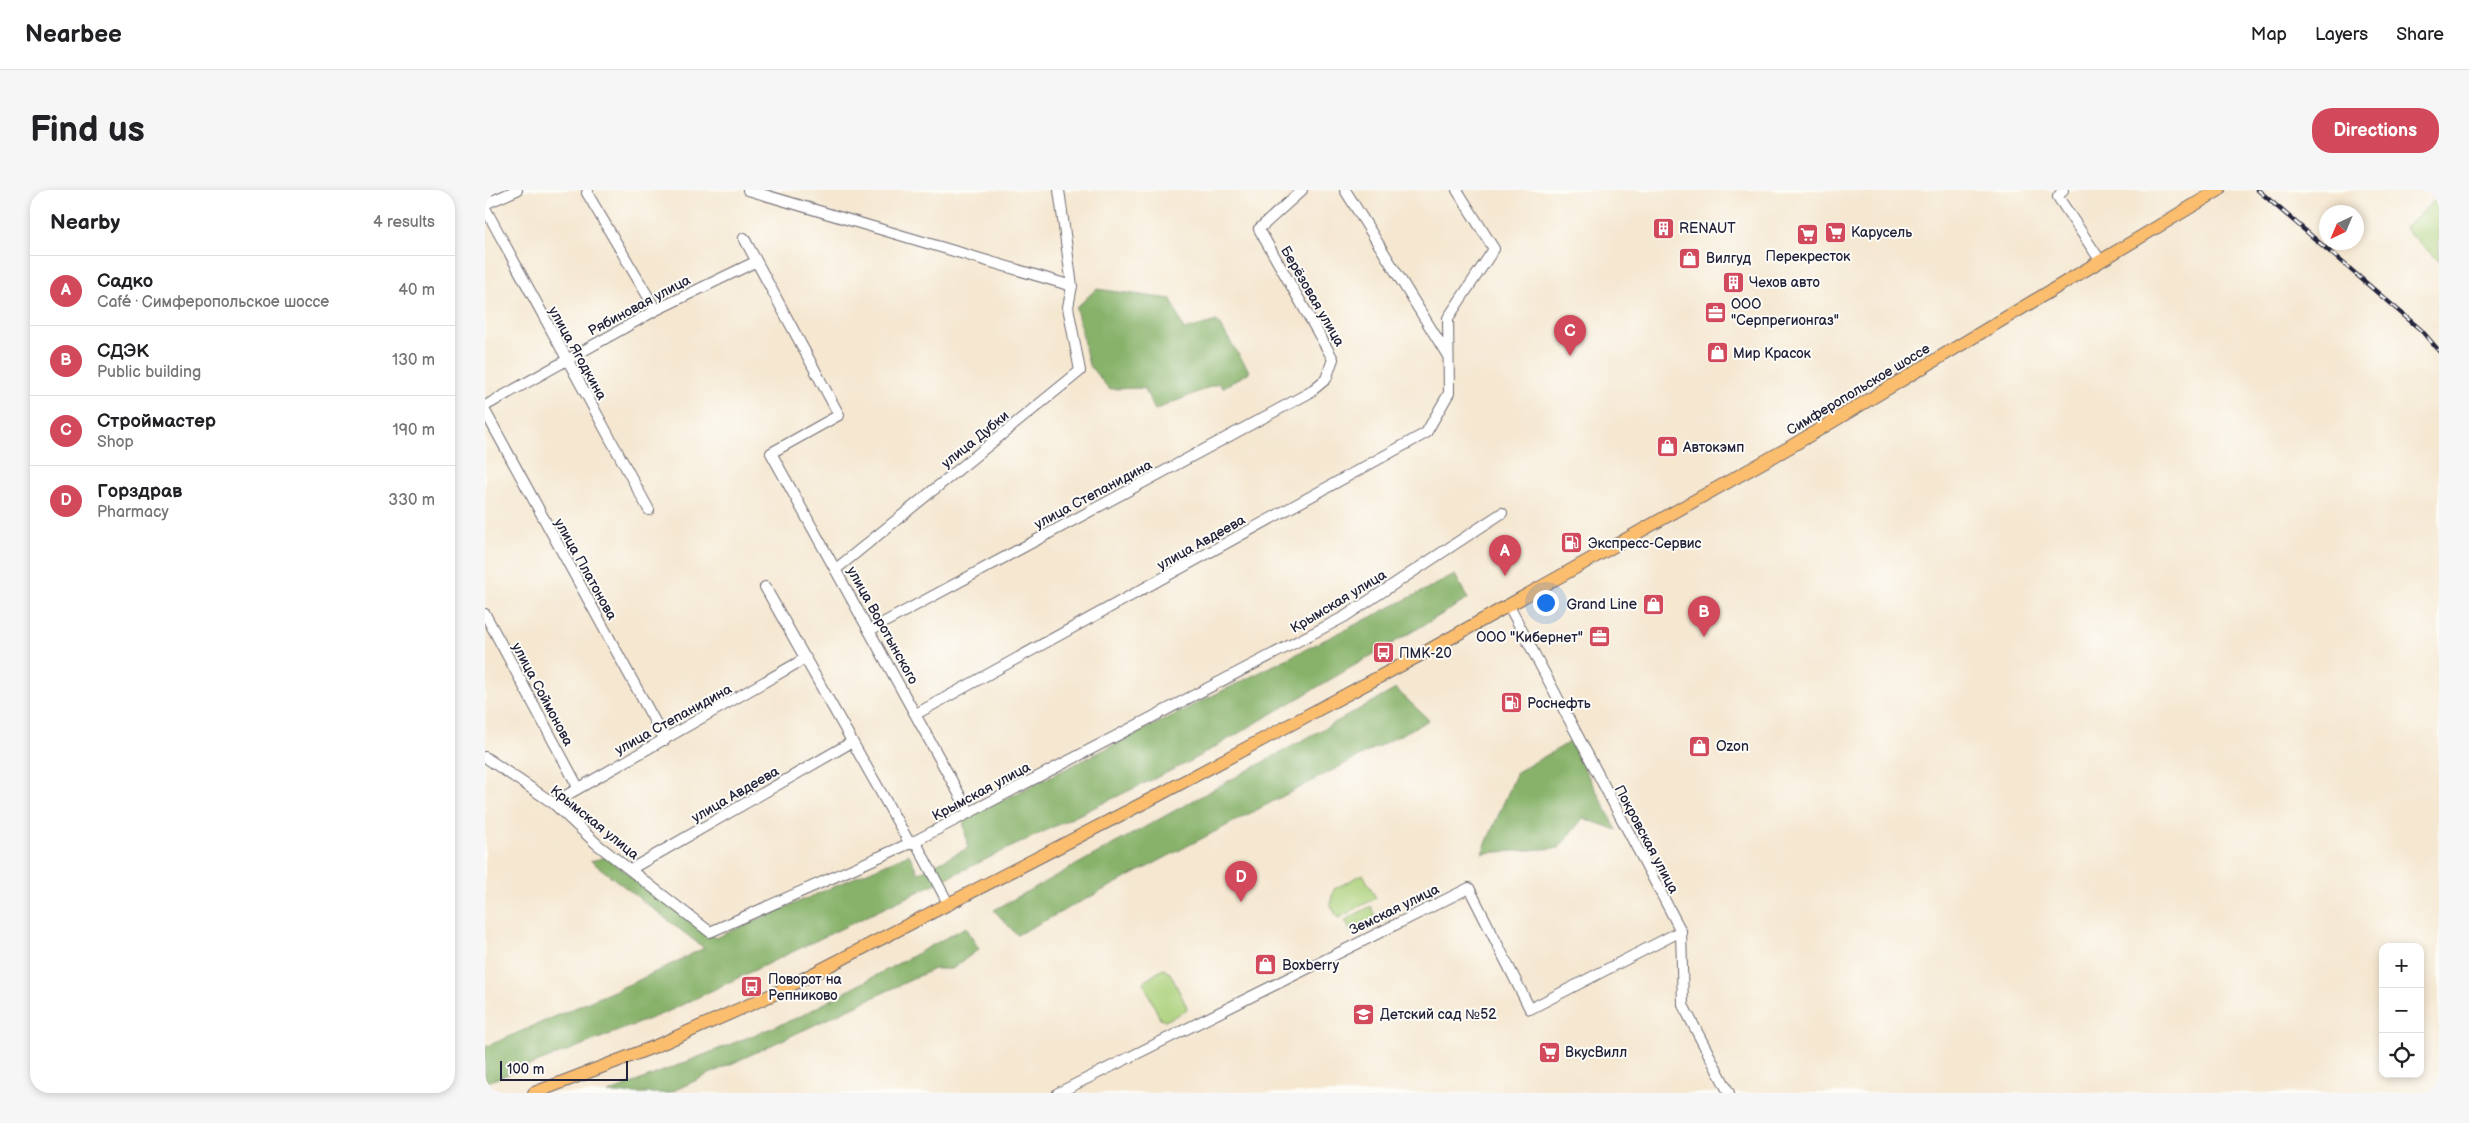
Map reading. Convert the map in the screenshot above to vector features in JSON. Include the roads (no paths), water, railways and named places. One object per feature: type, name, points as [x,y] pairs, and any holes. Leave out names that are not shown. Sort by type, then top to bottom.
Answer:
[{"type":"main road","name":"Симферопольское шоссе","points":[[534,1093],[656,1046],[776,993],[1166,792],[1509,606],[1790,447],[2219,190]]},
{"type":"street","points":[[485,204],[517,190]]},
{"type":"street","points":[[588,190],[587,193],[656,310]]},
{"type":"street","points":[[748,190],[1073,286],[1059,190]]},
{"type":"street","name":"Берёзовая улица","points":[[1302,190],[1259,229],[1333,359],[1326,379]]},
{"type":"street","points":[[1345,190],[1448,356]]},
{"type":"street","name":"улица Авдеева","points":[[916,714],[1426,433],[1449,392],[1448,318],[1493,249],[1457,190]]},
{"type":"street","points":[[2063,190],[2057,197],[2100,260]]},
{"type":"street","name":"улица Ягодкина","points":[[485,208],[649,510]]},
{"type":"street","points":[[744,238],[755,262]]},
{"type":"street","name":"Рябиновая улица","points":[[485,406],[656,310],[755,262]]},
{"type":"street","name":"улица Воротынского","points":[[755,262],[839,415],[771,453],[969,812]]},
{"type":"street","name":"улица Дубки","points":[[836,569],[1080,370],[1068,307],[1073,286]]},
{"type":"street","name":"улица Степанидина","points":[[870,630],[1309,393],[1326,379]]},
{"type":"street","name":"улица Платонова","points":[[485,411],[665,740]]},
{"type":"street","name":"Крымская улица","points":[[485,757],[553,802],[598,845],[710,932],[912,842],[1344,617],[1502,513]]},
{"type":"street","points":[[765,587],[852,742],[949,905]]},
{"type":"street","name":"Покровская улица","points":[[1509,606],[1681,931],[1683,1005],[1729,1093]]},
{"type":"street","name":"улица Соймонова","points":[[485,614],[578,787]]},
{"type":"street","name":"улица Степанидина","points":[[553,802],[665,740],[806,658]]},
{"type":"street","name":"улица Авдеева","points":[[631,869],[852,742]]},
{"type":"street","name":"Земская улица","points":[[1058,1093],[1469,888],[1530,1009],[1681,931]]},
{"type":"railway","points":[[2258,190],[2421,330],[2439,351]]},
{"type":"place","name":"RENAUT","points":[[1663,228]]},
{"type":"place","name":"Карусель","points":[[1835,232]]},
{"type":"place","name":"Перекресток","points":[[1808,234]]},
{"type":"place","name":"Вилгуд","points":[[1690,258]]},
{"type":"place","name":"Чехов авто","points":[[1733,282]]},
{"type":"place","name":"ООО \"Серпрегионгаз\"","points":[[1715,312]]},
{"type":"place","name":"Мир Красок","points":[[1717,353]]},
{"type":"place","name":"Строймастер","points":[[1570,356]]},
{"type":"place","name":"Автокэмп","points":[[1667,447]]},
{"type":"place","name":"Экспресс-Сервис","points":[[1572,543]]},
{"type":"place","name":"Садко","points":[[1505,576]]},
{"type":"place","name":"Grand Line","points":[[1653,604]]},
{"type":"place","name":"ООО \"Кибернет\"","points":[[1599,637]]},
{"type":"place","name":"СДЭК","points":[[1704,637]]},
{"type":"place","name":"ПМК-20","points":[[1383,653]]},
{"type":"place","name":"Роснефть","points":[[1511,703]]},
{"type":"place","name":"Ozon","points":[[1700,746]]},
{"type":"place","name":"Горздрав","points":[[1241,902]]},
{"type":"place","name":"Boxberry","points":[[1266,965]]},
{"type":"place","name":"Поворот на Репниково","points":[[752,987]]},
{"type":"place","name":"Детский сад №52","points":[[1364,1014]]},
{"type":"place","name":"ВкусВилл","points":[[1549,1052]]}]
